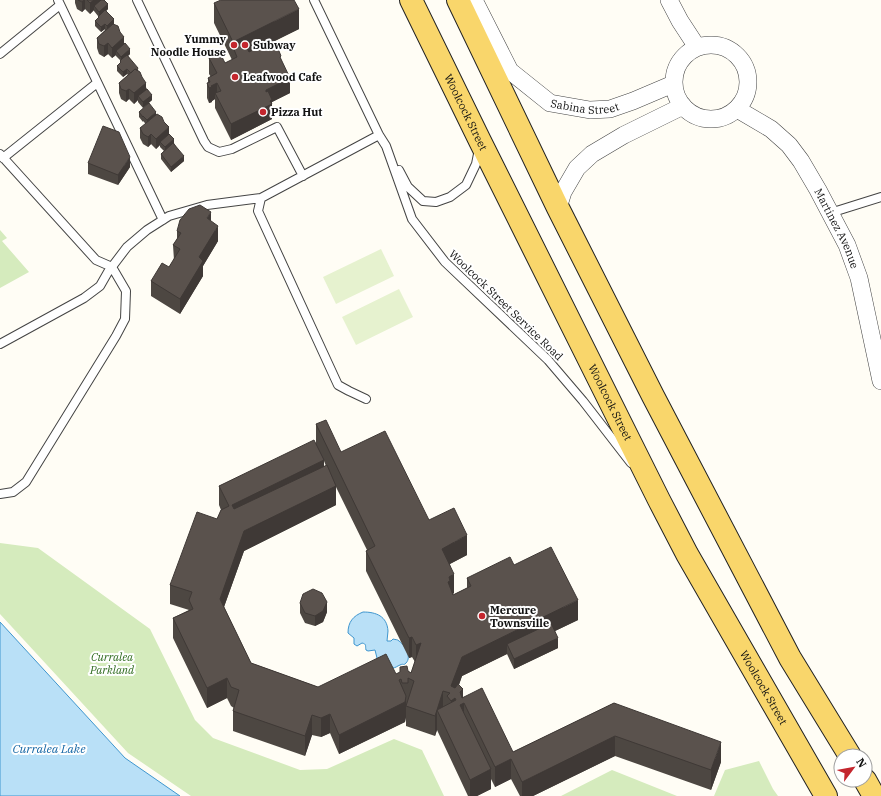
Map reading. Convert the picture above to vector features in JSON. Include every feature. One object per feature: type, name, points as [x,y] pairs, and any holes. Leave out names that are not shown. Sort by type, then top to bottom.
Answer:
[{"type":"main road","name":"Woolcock Street","points":[[411,0],[687,554],[826,796]]},
{"type":"main road","points":[[458,0],[558,208],[653,396],[790,658],[845,748]]},
{"type":"street","name":"Sabina Street","points":[[474,0],[510,70],[550,103],[590,110],[610,109],[673,84]]},
{"type":"street","points":[[669,0],[680,22],[697,47]]},
{"type":"street","points":[[709,44],[719,45],[731,50],[741,59],[747,71],[748,85],[745,98],[737,109],[725,117],[712,119],[693,115],[683,106],[676,95],[673,84],[675,71],[680,59],[697,47],[709,44]]},
{"type":"street","points":[[558,208],[563,192],[577,168],[592,154],[624,135],[683,106]]},
{"type":"street","name":"Martinez Avenue","points":[[737,109],[771,129],[789,145],[801,161],[818,190],[846,245],[859,278],[881,381]]},
{"type":"lane","points":[[137,0],[208,147],[219,152],[232,149],[277,127],[303,176]]},
{"type":"lane","name":"Woolcock Street Service Road","points":[[314,0],[379,135],[386,146],[412,218],[445,262],[548,360],[583,401],[659,500]]},
{"type":"lane","points":[[0,54],[59,3],[163,220]]},
{"type":"lane","points":[[0,494],[12,492],[26,482],[125,319],[126,291],[112,267],[96,260],[2,156],[97,83]]},
{"type":"lane","points":[[0,344],[84,298],[100,286],[127,247],[147,230],[169,216],[207,206],[261,198],[379,135]]},
{"type":"lane","points":[[386,146],[408,187],[423,201],[436,202],[450,197],[466,185],[476,164],[480,141]]},
{"type":"lane","points":[[830,213],[881,197]]},
{"type":"lane","points":[[261,198],[258,211],[338,384],[366,399]]},
{"type":"green space","points":[[0,230],[7,238],[2,241],[29,272],[0,288]]},
{"type":"green space","points":[[381,249],[394,276],[336,304],[323,277]]},
{"type":"green space","points":[[399,289],[413,317],[356,345],[342,317]]},
{"type":"green space","name":"Curralea Parkland","points":[[0,543],[38,548],[150,629],[195,720],[213,738],[300,770],[327,769],[394,739],[422,750],[444,796],[191,796],[128,753],[0,614]]},
{"type":"green space","points":[[759,761],[778,796],[714,796],[725,770]]},
{"type":"green space","points":[[612,770],[677,796],[561,796]]},
{"type":"water","points":[[363,612],[376,614],[383,618],[386,622],[388,631],[387,641],[391,641],[393,639],[398,640],[407,651],[408,660],[405,664],[392,668],[377,658],[375,650],[366,650],[366,645],[364,643],[357,646],[354,644],[354,638],[348,633],[349,626],[356,615]]},
{"type":"water","name":"Curralea Lake","points":[[0,622],[125,758],[180,796],[0,796]]},
{"type":"building","points":[[87,0],[94,0],[90,3]]},
{"type":"building","points":[[101,0],[104,0],[108,4],[99,12],[94,6]]},
{"type":"building","points":[[221,0],[294,0],[299,9],[233,42],[214,3]]},
{"type":"building","points":[[105,10],[114,19],[107,26],[105,24],[101,27],[95,21]]},
{"type":"building","points":[[113,24],[118,26],[124,37],[112,48],[108,43],[104,46],[99,44],[97,38]]},
{"type":"building","points":[[272,40],[275,47],[277,46],[281,56],[280,57],[290,78],[266,90],[266,92],[268,91],[272,100],[270,101],[272,104],[231,124],[215,93],[221,91],[217,83],[209,88],[207,83],[210,82],[208,78],[217,73],[209,58],[220,53],[225,63],[237,57],[233,47],[244,42],[249,52]]},
{"type":"building","points":[[125,43],[130,49],[121,57],[116,51]]},
{"type":"building","points":[[127,55],[138,68],[131,73],[127,69],[123,72],[117,66]]},
{"type":"building","points":[[135,69],[140,72],[146,83],[134,93],[129,89],[126,91],[121,89],[119,83]]},
{"type":"building","points":[[147,89],[152,95],[143,102],[138,96]]},
{"type":"building","points":[[149,103],[156,112],[147,120],[139,112]]},
{"type":"building","points":[[157,114],[162,117],[164,122],[169,127],[156,139],[151,134],[148,137],[143,134],[140,128]]},
{"type":"building","points":[[103,126],[119,132],[130,157],[118,175],[88,163]]},
{"type":"building","points":[[169,134],[174,139],[165,147],[160,142]]},
{"type":"building","points":[[173,143],[184,156],[171,167],[161,154]]},
{"type":"building","points":[[200,205],[211,212],[207,218],[218,226],[199,257],[203,261],[180,299],[151,281],[162,263],[169,267],[180,249],[173,245],[181,233],[177,231],[180,220],[189,209]]},
{"type":"building","name":"Mercure Townsville","points":[[326,420],[341,452],[385,431],[429,520],[454,508],[467,535],[442,549],[454,574],[449,577],[450,581],[448,582],[453,595],[471,586],[467,578],[510,557],[514,565],[551,547],[578,600],[462,657],[451,686],[455,688],[458,684],[463,689],[460,692],[462,698],[482,688],[513,752],[614,703],[721,742],[711,770],[615,736],[522,782],[511,759],[495,767],[464,703],[460,705],[491,769],[470,780],[437,710],[435,716],[406,706],[414,681],[408,678],[408,683],[402,683],[401,679],[399,680],[406,696],[405,702],[339,735],[330,714],[321,718],[312,715],[305,736],[233,711],[239,690],[231,687],[227,678],[207,688],[173,618],[193,609],[189,600],[192,592],[170,585],[197,512],[217,519],[221,510],[229,506],[219,486],[314,440],[324,460],[232,505],[234,509],[327,465],[336,486],[244,531],[220,599],[251,663],[318,687],[386,654],[396,674],[400,672],[400,667],[407,666],[408,671],[411,673],[421,643],[416,645],[412,637],[409,638],[366,551],[375,546],[316,424]],"holes":[[[443,691],[450,693],[447,696],[451,701],[455,698],[456,700],[437,710]]]},
{"type":"building","points":[[313,589],[322,593],[327,602],[323,611],[315,616],[305,613],[300,603],[303,594]]},
{"type":"building","points":[[551,623],[558,638],[514,659],[507,644]]},
{"type":"place","name":"Yummy Noodle House","points":[[234,45]]},
{"type":"place","name":"Subway","points":[[245,45]]},
{"type":"place","name":"Leafwood Cafe","points":[[235,77]]},
{"type":"place","name":"Pizza Hut","points":[[263,112]]},
{"type":"place","name":"Mercure Townsville","points":[[482,616]]}]
